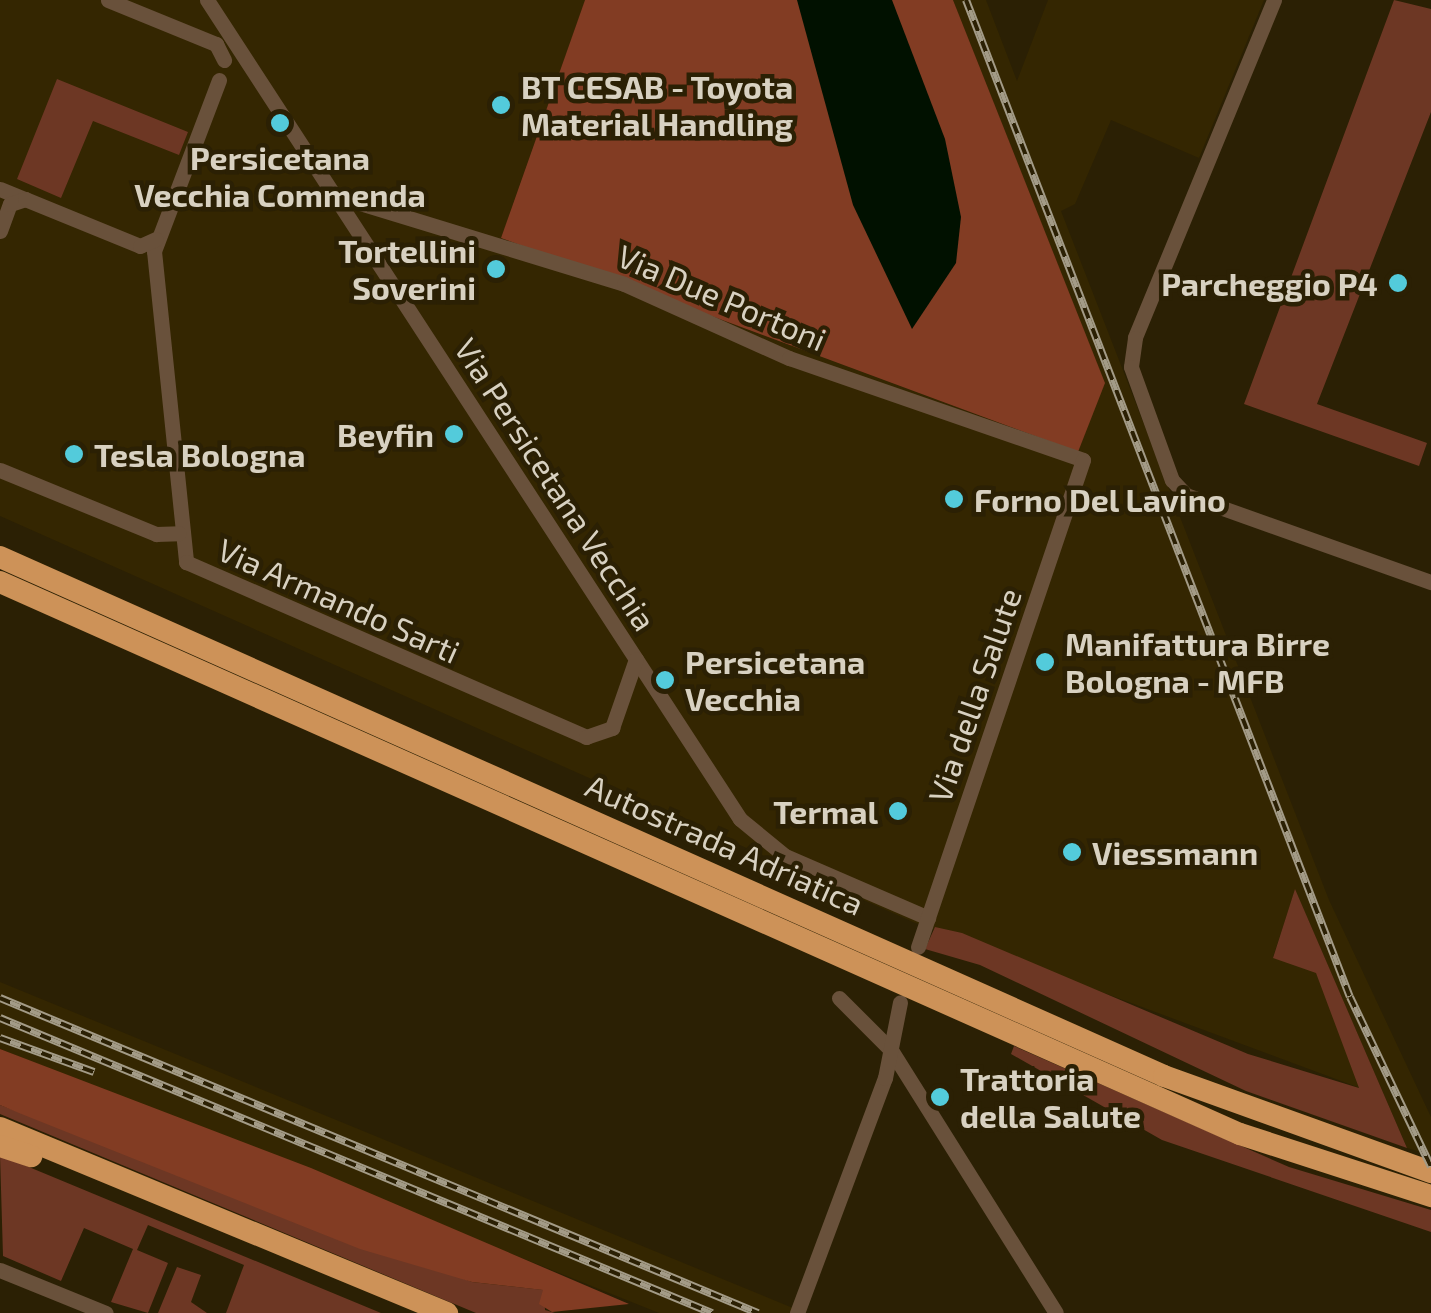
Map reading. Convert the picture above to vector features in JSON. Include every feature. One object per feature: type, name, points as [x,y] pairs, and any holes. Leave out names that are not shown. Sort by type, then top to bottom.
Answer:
[{"type":"highway","name":"Autostrada Adriatica","points":[[0,557],[1164,1076],[1422,1170]]},
{"type":"highway","name":"Autostrada Adriatica","points":[[0,582],[1240,1134],[1431,1196]]},
{"type":"highway","points":[[0,1126],[447,1313]]},
{"type":"highway","points":[[0,1144],[410,1313]]},
{"type":"street","points":[[108,0],[212,42],[224,60]]},
{"type":"street","name":"Via Persicetana Vecchia","points":[[206,0],[750,831],[786,856],[928,918]]},
{"type":"street","points":[[1274,0],[1130,356],[1168,472],[1186,495],[1431,582]]},
{"type":"street","name":"Via Armando Sarti","points":[[234,45],[224,60],[156,239],[178,533],[186,562],[549,724],[598,735],[612,728],[631,689],[636,660]]},
{"type":"street","points":[[219,80],[228,68],[249,68]]},
{"type":"street","points":[[0,231],[9,196],[140,246],[156,239]]},
{"type":"street","name":"Via Due Portoni","points":[[337,196],[624,284],[754,344],[1084,460]]},
{"type":"street","name":"Via della Salute","points":[[918,948],[1084,460]]},
{"type":"street","points":[[0,470],[156,534],[178,533]]},
{"type":"street","points":[[631,689],[650,681]]},
{"type":"street","points":[[840,998],[891,1050],[1056,1313]]},
{"type":"street","points":[[797,1313],[891,1050],[900,1002]]},
{"type":"street","points":[[0,1270],[106,1313]]},
{"type":"shaded area","points":[[0,0],[585,0],[501,238],[1078,452],[1104,382],[953,0],[986,0],[1017,81],[1048,0],[1264,0],[1199,158],[1111,120],[1075,204],[1061,211],[1329,900],[1431,1117],[1431,1155],[1407,1148],[1295,890],[1273,957],[1316,972],[1360,1088],[913,922],[0,516]]},
{"type":"shaded area","points":[[585,0],[953,0],[1105,383],[1078,452],[501,238]]},
{"type":"shaded area","points":[[797,0],[892,0],[945,139],[961,217],[956,263],[912,329],[853,205]]},
{"type":"shaded area","points":[[1394,0],[1431,9],[1431,112],[1317,404],[1427,443],[1419,466],[1244,404]]},
{"type":"shaded area","points":[[57,79],[188,132],[179,155],[93,121],[61,198],[17,179]]},
{"type":"shaded area","points":[[1295,889],[1407,1148],[1246,1091],[980,965],[925,949],[935,927],[962,933],[1248,1054],[1359,1088],[1316,973],[1273,958]]},
{"type":"shaded area","points":[[0,982],[805,1313],[659,1313],[0,1049]]},
{"type":"shaded area","points":[[1014,1046],[1289,1167],[1431,1210],[1431,1232],[1162,1140],[1011,1054]]},
{"type":"shaded area","points":[[0,1049],[311,1168],[629,1304],[552,1312],[539,1304],[543,1290],[472,1282],[360,1249],[19,1113],[0,1105]]},
{"type":"shaded area","points":[[0,1105],[472,1282],[544,1290],[545,1310],[555,1313],[476,1313],[0,1114]]},
{"type":"shaded area","points":[[0,1155],[381,1313],[226,1313],[244,1265],[148,1225],[137,1250],[168,1263],[148,1313],[111,1302],[133,1249],[84,1228],[61,1281],[3,1256]]},
{"type":"shaded area","points":[[177,1267],[201,1275],[191,1302],[207,1313],[158,1313]]},
{"type":"railway","points":[[966,0],[1350,997],[1431,1167]]},
{"type":"railway","points":[[0,998],[758,1313]]},
{"type":"railway","points":[[0,1018],[712,1313]]},
{"type":"railway","points":[[0,1038],[94,1072]]},
{"type":"place","name":"BT CESAB - Toyota Material Handling","points":[[501,105]]},
{"type":"place","name":"Persicetana Vecchia Commenda","points":[[280,123]]},
{"type":"place","name":"Tortellini Soverini","points":[[496,269]]},
{"type":"place","name":"Parcheggio P4","points":[[1398,283]]},
{"type":"place","name":"Beyfin","points":[[454,434]]},
{"type":"place","name":"Tesla Bologna","points":[[74,454]]},
{"type":"place","name":"Forno Del Lavino","points":[[954,499]]},
{"type":"place","name":"Manifattura Birre Bologna - MFB","points":[[1045,662]]},
{"type":"place","name":"Persicetana Vecchia","points":[[665,680]]},
{"type":"place","name":"Termal","points":[[898,811]]},
{"type":"place","name":"Viessmann","points":[[1072,852]]},
{"type":"place","name":"Trattoria della Salute","points":[[940,1097]]}]
